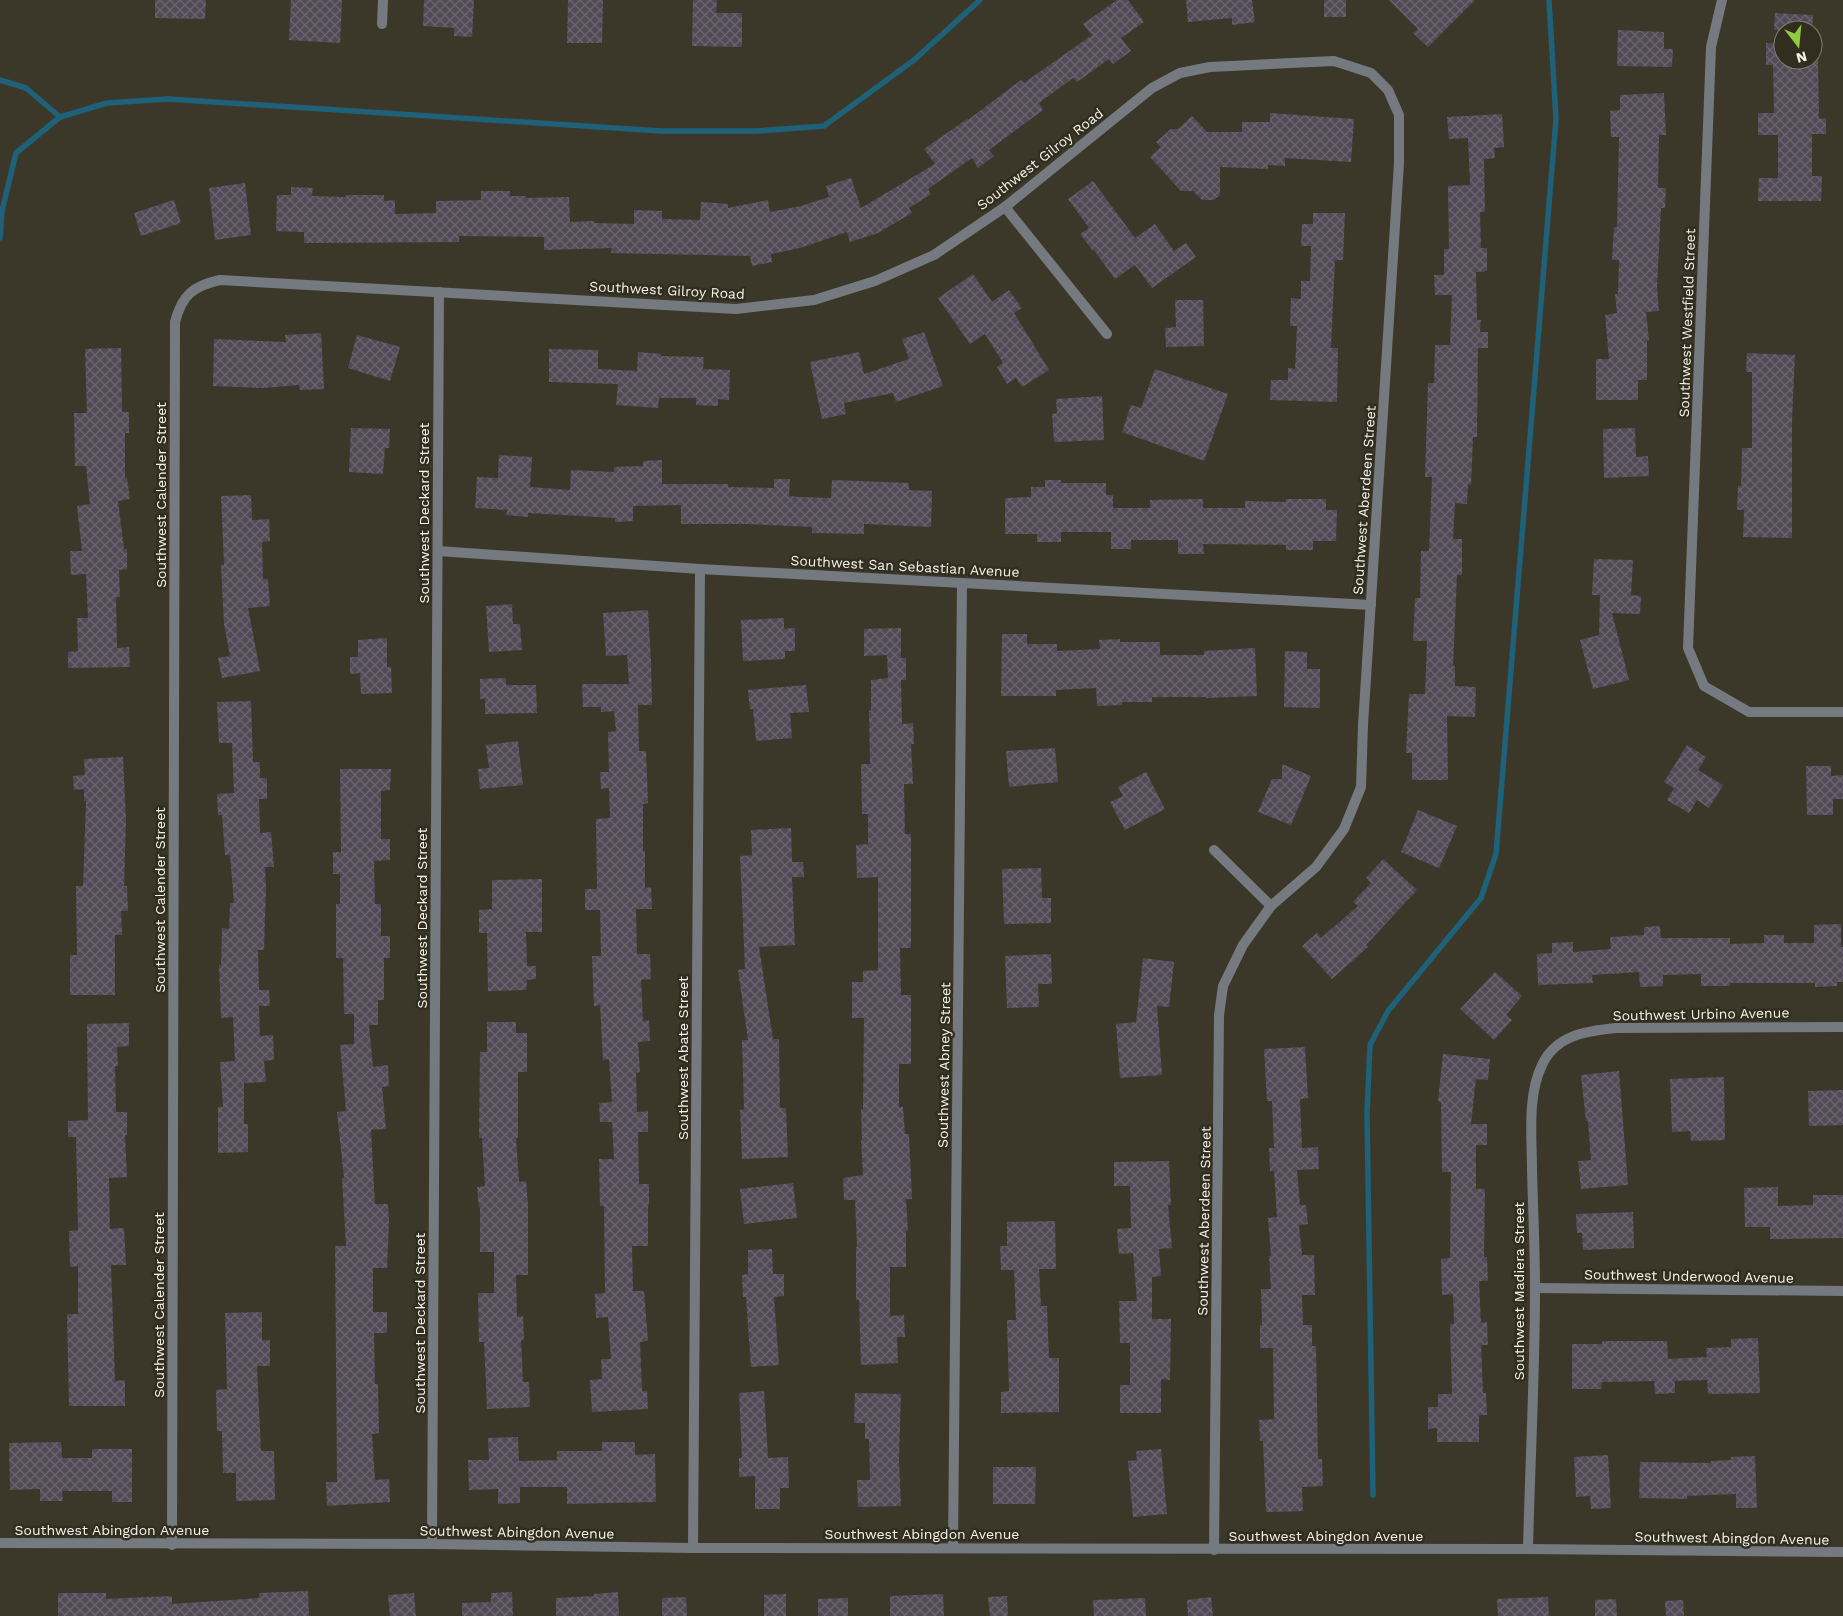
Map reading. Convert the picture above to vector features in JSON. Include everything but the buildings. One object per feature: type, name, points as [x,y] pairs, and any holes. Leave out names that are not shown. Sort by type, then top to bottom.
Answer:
[{"type":"street","points":[[382,24],[383,0]]},
{"type":"street","name":"Southwest Westfield Street","points":[[1722,0],[1711,47],[1688,648],[1704,686],[1750,712],[1843,712]]},
{"type":"street","name":"Southwest Gilroy Road","points":[[220,280],[736,309],[814,300],[875,280],[934,254],[1005,207],[1152,88],[1180,73],[1210,66],[1334,61],[1371,73]]},
{"type":"street","name":"Southwest Aberdeen Street","points":[[1214,1550],[1220,1015],[1223,986],[1243,945],[1272,906],[1316,866],[1344,829],[1362,787],[1363,725],[1399,163],[1399,115],[1388,90],[1371,73]]},
{"type":"street","points":[[1005,207],[1107,334]]},
{"type":"street","name":"Southwest Calender Street","points":[[172,1544],[175,322],[179,308],[189,294],[206,283],[220,280]]},
{"type":"street","name":"Southwest Deckard Street","points":[[432,1544],[439,292]]},
{"type":"street","name":"Southwest San Sebastian Avenue","points":[[438,551],[700,569],[1371,605]]},
{"type":"street","name":"Southwest Abate Street","points":[[693,1548],[700,569]]},
{"type":"street","name":"Southwest Abney Street","points":[[953,1548],[962,583]]},
{"type":"street","points":[[1214,850],[1272,906]]},
{"type":"street","name":"Southwest Urbino Avenue","points":[[1562,1040],[1593,1030],[1616,1028],[1843,1027]]},
{"type":"street","name":"Southwest Madiera Street","points":[[1528,1550],[1535,1288],[1533,1102],[1536,1080],[1542,1064],[1550,1052],[1562,1040]]},
{"type":"street","name":"Southwest Underwood Avenue","points":[[1535,1288],[1843,1291]]},
{"type":"street","name":"Southwest Abingdon Avenue","points":[[0,1543],[432,1544],[693,1548],[1843,1552]]},
{"type":"waterway","points":[[0,238],[2,211],[16,153],[60,117],[107,103],[168,99],[661,131],[757,131],[824,126],[914,60],[980,0]]},
{"type":"waterway","points":[[1373,1495],[1367,1113],[1370,1045],[1388,1011],[1481,898],[1496,854],[1556,119],[1549,0]]},
{"type":"waterway","points":[[0,80],[26,88],[60,117]]}]
